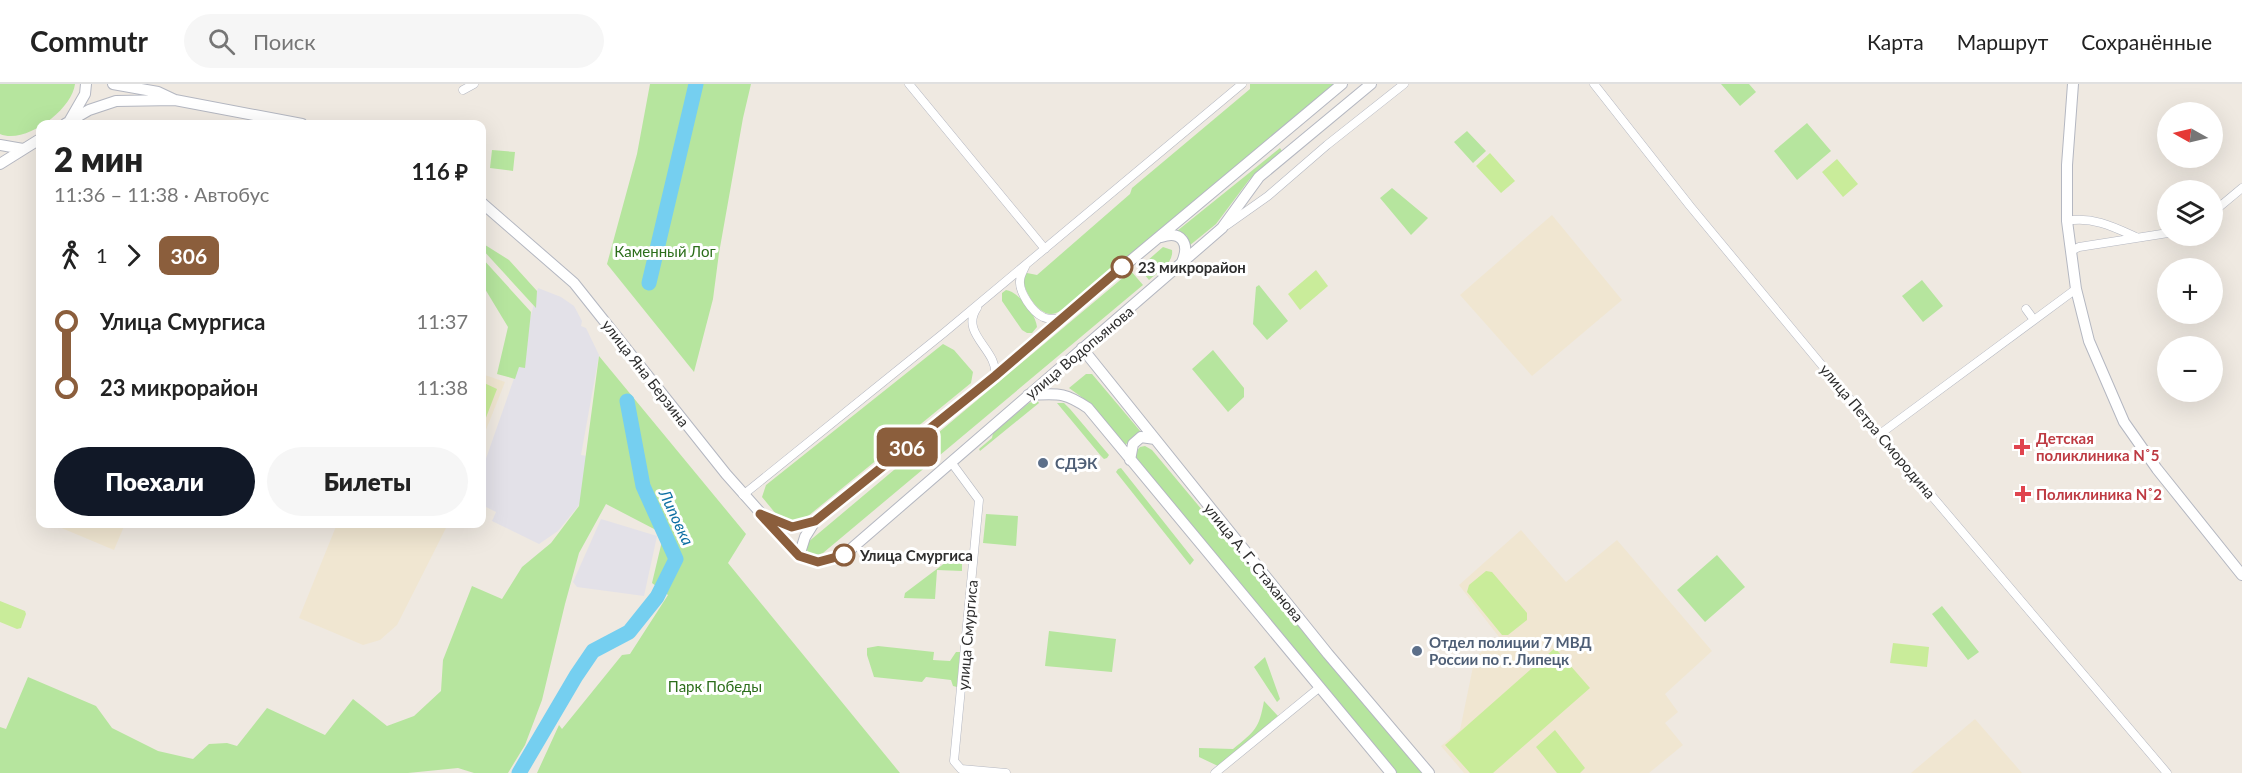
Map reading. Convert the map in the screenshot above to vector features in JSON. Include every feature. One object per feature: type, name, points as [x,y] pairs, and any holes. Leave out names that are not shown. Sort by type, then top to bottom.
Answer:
[{"type":"main road","points":[[69,120],[80,106],[86,84]]},
{"type":"main road","points":[[113,84],[158,92],[175,100],[281,120]]},
{"type":"main road","points":[[760,514],[792,527],[815,521],[995,376],[1342,84]]},
{"type":"main road","name":"улица Водопьянова","points":[[799,556],[818,562],[844,555],[1222,228],[1259,177],[1371,84]]},
{"type":"main road","points":[[2073,84],[2067,165],[2067,220],[2076,289],[2089,341],[2124,422],[2159,471],[2242,574]]},
{"type":"main road","points":[[72,120],[128,87]]},
{"type":"main road","points":[[89,110],[116,101],[175,100]]},
{"type":"main road","points":[[0,164],[36,141]]},
{"type":"main road","points":[[0,145],[23,149]]},
{"type":"main road","name":"улица Яна Берзина","points":[[486,206],[574,283],[743,495],[799,556]]},
{"type":"main road","points":[[1157,238],[1172,235],[1179,237],[1186,248],[1182,262]]},
{"type":"main road","name":"улица А. Г. Стаханова","points":[[1082,348],[1328,654],[1429,773]]},
{"type":"main road","name":"улица А. Г. Стаханова","points":[[1028,394],[1070,396],[1088,408],[1391,773]]},
{"type":"main road","points":[[1130,460],[1133,444],[1141,437],[1155,439]]},
{"type":"main road","points":[[799,556],[815,521]]},
{"type":"street","points":[[463,90],[474,84]]},
{"type":"street","points":[[909,84],[1045,249]]},
{"type":"street","points":[[743,495],[1025,266],[1242,84]]},
{"type":"street","points":[[1222,228],[1268,196],[1404,84]]},
{"type":"street","name":"улица Петра Смородина","points":[[1594,84],[1692,208],[2167,773]]},
{"type":"street","points":[[2223,204],[2242,188]]},
{"type":"street","points":[[2067,220],[2106,223],[2137,237]]},
{"type":"street","points":[[2071,251],[2079,247],[2157,234]]},
{"type":"street","points":[[1025,266],[1020,282],[1022,292],[1035,311],[1046,318],[1063,319]]},
{"type":"street","points":[[1880,434],[2076,289]]},
{"type":"street","points":[[981,302],[972,317],[973,329],[993,363],[995,376]]},
{"type":"street","points":[[2026,309],[2034,320]]},
{"type":"street","name":"улица Смургиса","points":[[951,462],[979,500],[954,761],[961,769],[1006,773]]},
{"type":"street","points":[[1215,773],[1320,687]]},
{"type":"shaded area","points":[[1552,215],[1622,300],[1532,376],[1460,295]]},
{"type":"shaded area","points":[[538,288],[561,297],[574,306],[582,321],[581,326],[586,328],[599,355],[581,455],[598,458],[593,488],[558,531],[539,544],[492,521],[496,512],[486,507],[486,459],[518,367]]},
{"type":"shaded area","points":[[486,375],[505,382],[486,430]]},
{"type":"shaded area","points":[[601,519],[657,536],[644,596],[577,587],[573,582]]},
{"type":"shaded area","points":[[62,528],[123,528],[114,550]]},
{"type":"shaded area","points":[[335,528],[446,528],[397,625],[380,640],[363,645],[299,618]]},
{"type":"shaded area","points":[[1521,530],[1566,582],[1617,540],[1712,651],[1665,694],[1678,712],[1665,723],[1683,745],[1649,773],[1464,773],[1441,746],[1460,730],[1475,657],[1499,637],[1459,585]]},
{"type":"shaded area","points":[[1975,719],[2022,773],[1911,773]]},
{"type":"green space","points":[[0,84],[75,84],[66,104],[50,120],[36,120],[36,129],[22,134],[10,136],[0,134]]},
{"type":"green space","name":"Каменный Лог","points":[[650,84],[751,84],[719,253],[713,299],[694,372],[607,264],[637,154]]},
{"type":"green space","points":[[1250,84],[1336,84],[1068,306],[1051,314],[1036,306],[1024,283],[1023,278],[1027,273],[1037,275],[1130,194],[1132,188],[1250,89]]},
{"type":"green space","points":[[1721,84],[1749,84],[1756,92],[1740,106]]},
{"type":"green space","points":[[1807,123],[1831,151],[1797,180],[1774,151]]},
{"type":"green space","points":[[1467,131],[1486,151],[1473,163],[1454,142]]},
{"type":"green space","points":[[1280,148],[1282,151],[1249,180],[1216,224],[1189,246],[1187,236],[1177,231]]},
{"type":"green space","points":[[492,150],[515,152],[513,171],[490,168]]},
{"type":"green space","points":[[1490,153],[1515,181],[1501,193],[1476,166]]},
{"type":"green space","points":[[1837,159],[1858,184],[1843,197],[1822,172]]},
{"type":"green space","points":[[1392,188],[1428,218],[1411,235],[1380,198]]},
{"type":"green space","points":[[486,246],[509,260],[537,291],[536,308],[486,253]]},
{"type":"green space","points":[[1163,247],[1172,250],[1171,259],[1149,280],[1139,268]]},
{"type":"green space","points":[[486,262],[531,312],[525,368],[519,367],[515,379],[497,374],[508,327],[486,291]]},
{"type":"green space","points":[[1316,270],[1328,286],[1300,310],[1288,294]]},
{"type":"green space","points":[[1131,271],[1143,285],[823,553],[813,555],[806,549],[807,543]]},
{"type":"green space","points":[[1922,280],[1943,306],[1923,322],[1902,296]]},
{"type":"green space","points":[[1259,285],[1288,321],[1267,340],[1253,324],[1256,287]]},
{"type":"green space","points":[[1006,290],[1021,299],[1030,310],[1037,327],[1032,333],[1022,330],[1002,301],[1002,293]]},
{"type":"green space","points":[[943,344],[954,350],[973,372],[971,383],[802,521],[787,522],[776,514],[762,497],[766,485]]},
{"type":"green space","points":[[1213,350],[1244,388],[1244,397],[1228,412],[1192,369]]},
{"type":"green space","name":"Парк Победы","points":[[599,356],[746,534],[728,563],[900,773],[537,773],[559,725],[562,729],[622,655],[630,654],[668,595],[652,583],[662,541],[656,530],[606,504],[579,553],[542,700],[525,745],[508,773],[474,773],[458,768],[408,773],[0,773],[0,727],[6,729],[28,677],[96,706],[112,728],[158,751],[193,759],[209,744],[227,743],[237,746],[267,708],[325,735],[353,699],[387,726],[414,716],[441,691],[443,660],[472,586],[502,599],[522,567],[551,543],[579,506]]},
{"type":"green space","points":[[1086,374],[1092,374],[1141,432],[1125,445],[1087,401],[1069,388]]},
{"type":"green space","points":[[486,384],[497,389],[486,418]]},
{"type":"green space","points":[[1037,400],[1039,403],[980,451],[979,449],[992,438],[993,433],[1029,403]]},
{"type":"green space","points":[[1057,403],[1064,403],[1070,409],[1109,455],[1107,458],[1104,459],[1101,456]]},
{"type":"green space","points":[[1145,446],[1152,450],[1422,773],[1396,773],[1135,460],[1135,453],[1140,447]]},
{"type":"green space","points":[[1121,468],[1194,560],[1190,565],[1116,472]]},
{"type":"green space","points":[[986,514],[1018,516],[1016,546],[983,543]]},
{"type":"green space","points":[[962,550],[962,571],[937,570],[935,599],[904,598],[905,593]]},
{"type":"green space","points":[[1717,555],[1745,587],[1705,622],[1677,590]]},
{"type":"green space","points":[[1486,571],[1492,572],[1527,613],[1527,620],[1508,635],[1502,635],[1467,592],[1469,585]]},
{"type":"green space","points":[[0,601],[25,611],[21,628],[17,629],[0,622]]},
{"type":"green space","points":[[1942,606],[1979,652],[1968,660],[1932,614]]},
{"type":"green space","points":[[1049,631],[1116,639],[1112,672],[1045,666]]},
{"type":"green space","points":[[1893,643],[1929,647],[1927,667],[1890,663]]},
{"type":"green space","points":[[878,646],[934,652],[933,660],[950,661],[956,652],[960,652],[957,687],[953,686],[951,680],[926,677],[922,682],[874,677],[867,648]]},
{"type":"green space","points":[[1555,648],[1590,688],[1493,773],[1470,773],[1445,745]]},
{"type":"green space","points":[[1265,657],[1280,699],[1277,702],[1254,667]]},
{"type":"green space","points":[[1264,701],[1278,716],[1218,766],[1199,757],[1199,748],[1233,749],[1246,738],[1258,724]]},
{"type":"green space","points":[[1555,730],[1585,768],[1580,773],[1557,773],[1536,747]]},
{"type":"waterway","name":"Липовка","points":[[649,283],[696,84]]},
{"type":"waterway","name":"Липовка","points":[[519,773],[593,651],[629,632],[657,597],[676,559],[643,486],[627,401]]},
{"type":"bus line","name":"306","points":[[844,555],[818,562],[799,556],[760,514],[792,527],[815,521],[995,376],[1122,267]]},
{"type":"place","name":"23 микрорайон","points":[[1122,267]]},
{"type":"place","name":"Детская поликлиника N˚5","points":[[2022,447]]},
{"type":"place","name":"СДЭК","points":[[1043,463]]},
{"type":"place","name":"Поликлиника N˚2","points":[[2023,494]]},
{"type":"place","name":"Улица Смургиса","points":[[844,555]]},
{"type":"place","name":"Отдел полиции 7 МВД России по г. Липецк","points":[[1417,651]]}]
